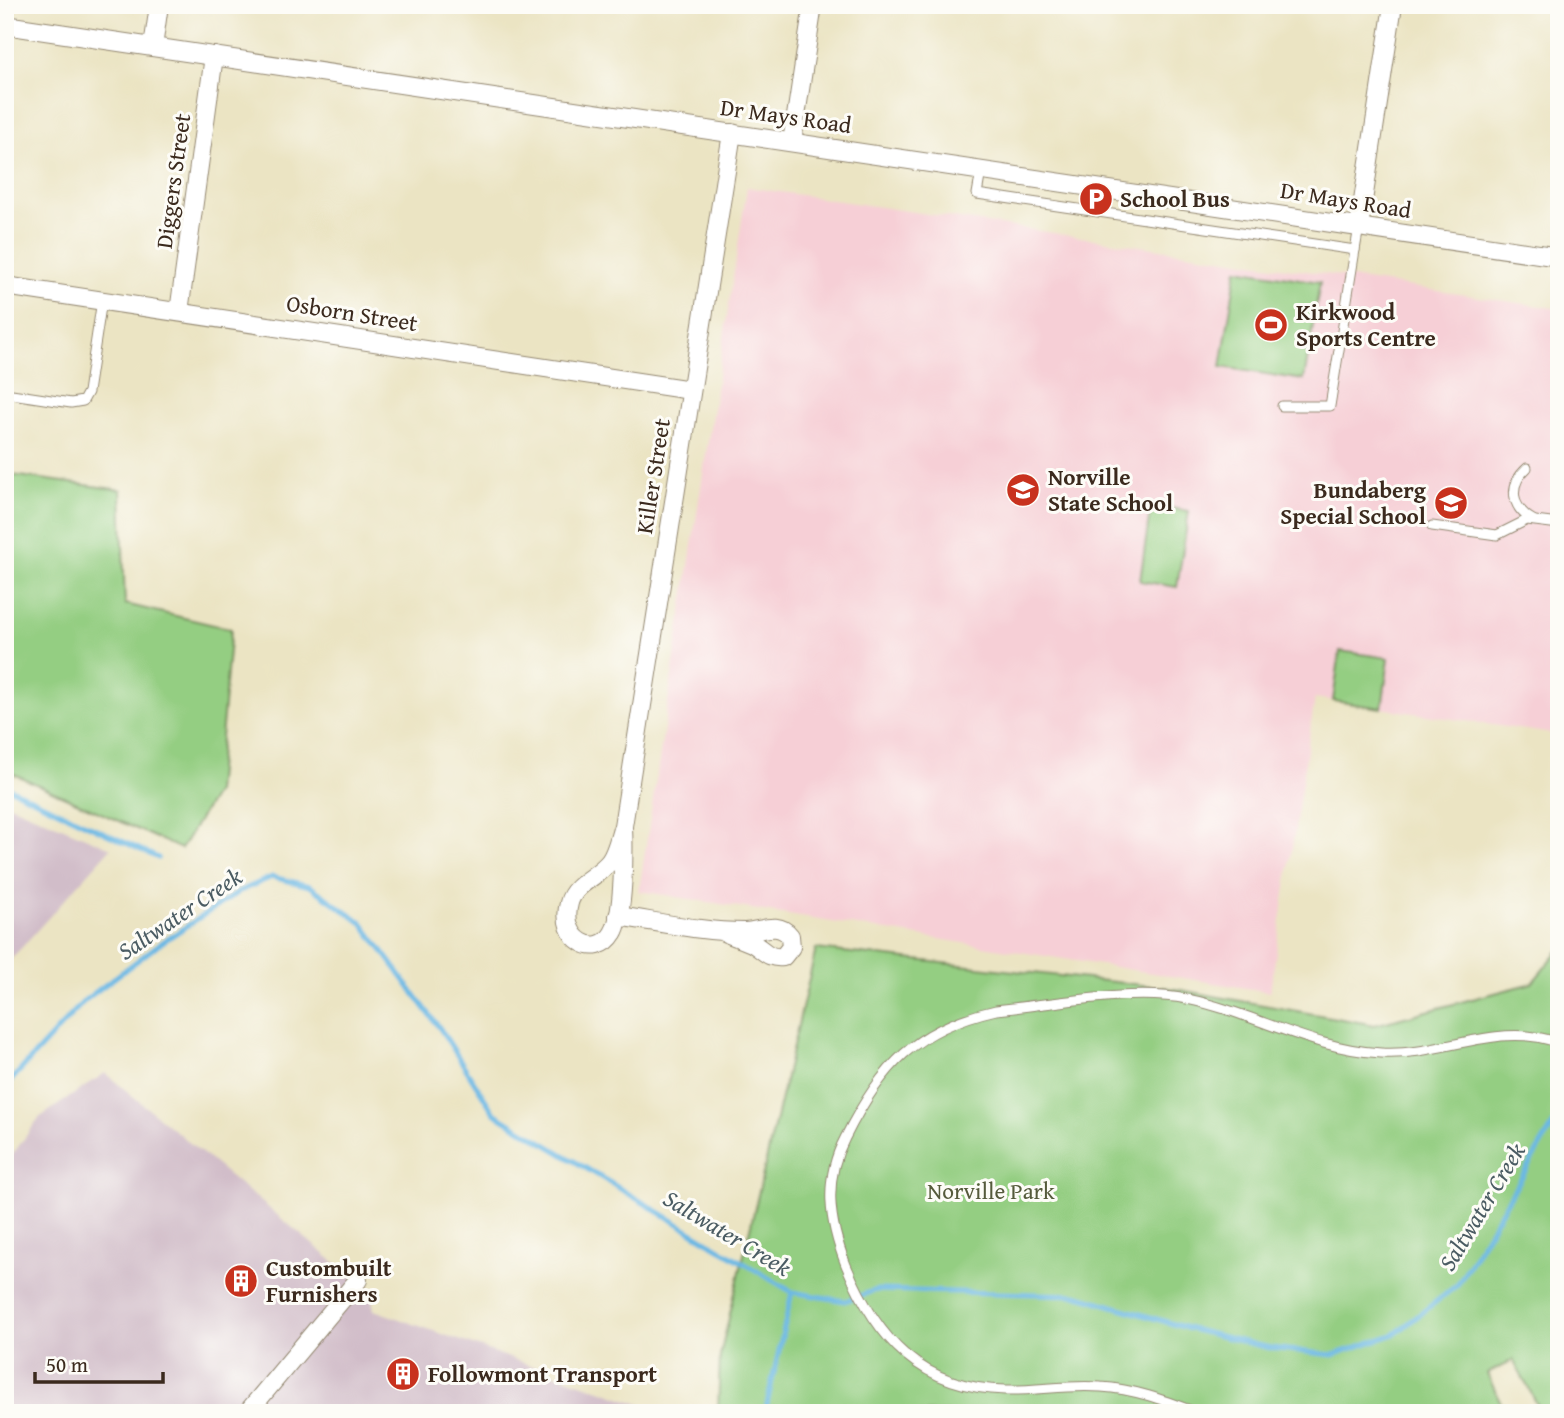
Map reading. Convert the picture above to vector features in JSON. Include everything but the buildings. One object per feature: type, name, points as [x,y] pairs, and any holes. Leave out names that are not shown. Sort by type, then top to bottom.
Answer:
[{"type":"street","points":[[153,47],[159,5]]},
{"type":"street","points":[[792,142],[813,5]]},
{"type":"street","points":[[1359,227],[1393,5]]},
{"type":"street","name":"Dr Mays Road","points":[[5,25],[1559,257]]},
{"type":"street","name":"Diggers Street","points":[[179,312],[215,57]]},
{"type":"street","name":"Killer Street","points":[[623,826],[732,133]]},
{"type":"street","name":"Osborn Street","points":[[5,286],[691,390]]},
{"type":"street","points":[[623,826],[624,859],[617,925],[611,937],[598,944],[583,943],[572,935],[567,920],[570,898],[609,862],[616,850],[623,826]]},
{"type":"street","points":[[618,916],[724,932]]},
{"type":"street","points":[[247,1413],[358,1280]]},
{"type":"lane","points":[[981,170],[977,194],[1355,250]]},
{"type":"lane","points":[[1282,406],[1330,406],[1359,227]]},
{"type":"lane","points":[[5,393],[71,403],[83,401],[88,392],[102,300]]},
{"type":"lane","points":[[1527,468],[1515,484],[1514,498],[1520,511],[1533,520]]},
{"type":"lane","points":[[1432,526],[1497,535],[1522,522],[1533,520],[1559,524]]},
{"type":"lane","points":[[1198,1413],[1155,1397],[1102,1387],[1007,1390],[956,1383],[932,1374],[895,1347],[864,1303],[838,1243],[830,1208],[830,1188],[838,1152],[861,1107],[884,1072],[915,1043],[975,1015],[996,1010],[1112,997],[1166,996],[1210,1005],[1340,1047],[1365,1052],[1407,1053],[1513,1034],[1532,1035],[1559,1043]]},
{"type":"shaded area","name":"Norville State School","points":[[747,187],[1559,309],[1559,735],[1315,698],[1270,992],[639,891]]},
{"type":"shaded area","points":[[5,803],[111,848],[5,966]]},
{"type":"shaded area","points":[[105,1073],[344,1270],[370,1288],[374,1310],[665,1413],[5,1413],[5,1165],[39,1118]]},
{"type":"green space","name":"Kirkwood Sports Centre","points":[[1237,269],[1320,282],[1304,380],[1221,367]]},
{"type":"green space","points":[[5,474],[121,490],[125,604],[231,629],[216,792],[181,849],[5,770]]},
{"type":"green space","points":[[1151,505],[1189,511],[1177,587],[1140,581]]},
{"type":"green space","points":[[1340,651],[1389,658],[1382,708],[1333,701]]},
{"type":"green space","name":"Norville Park","points":[[816,949],[1169,988],[1375,1025],[1532,983],[1559,950],[1559,1413],[1542,1413],[1513,1360],[1487,1374],[1506,1413],[718,1413],[720,1356]]},
{"type":"waterway","points":[[5,786],[158,858]]},
{"type":"waterway","name":"Saltwater Creek","points":[[5,1087],[85,1000],[158,945],[240,891],[272,877],[310,886],[362,923],[441,1030],[494,1113],[792,1292],[845,1301],[876,1290],[1076,1295],[1190,1329],[1270,1348],[1333,1355],[1395,1334],[1457,1285],[1559,1115]]},
{"type":"waterway","points":[[765,1413],[792,1292]]},
{"type":"place","name":"School Bus","points":[[1096,199]]},
{"type":"place","name":"Kirkwood Sports Centre","points":[[1271,325]]},
{"type":"place","name":"Norville State School","points":[[1023,490]]},
{"type":"place","name":"Bundaberg Special School","points":[[1451,503]]},
{"type":"place","name":"Custombuilt Furnishers","points":[[241,1281]]},
{"type":"place","name":"Followmont Transport","points":[[403,1374]]}]
